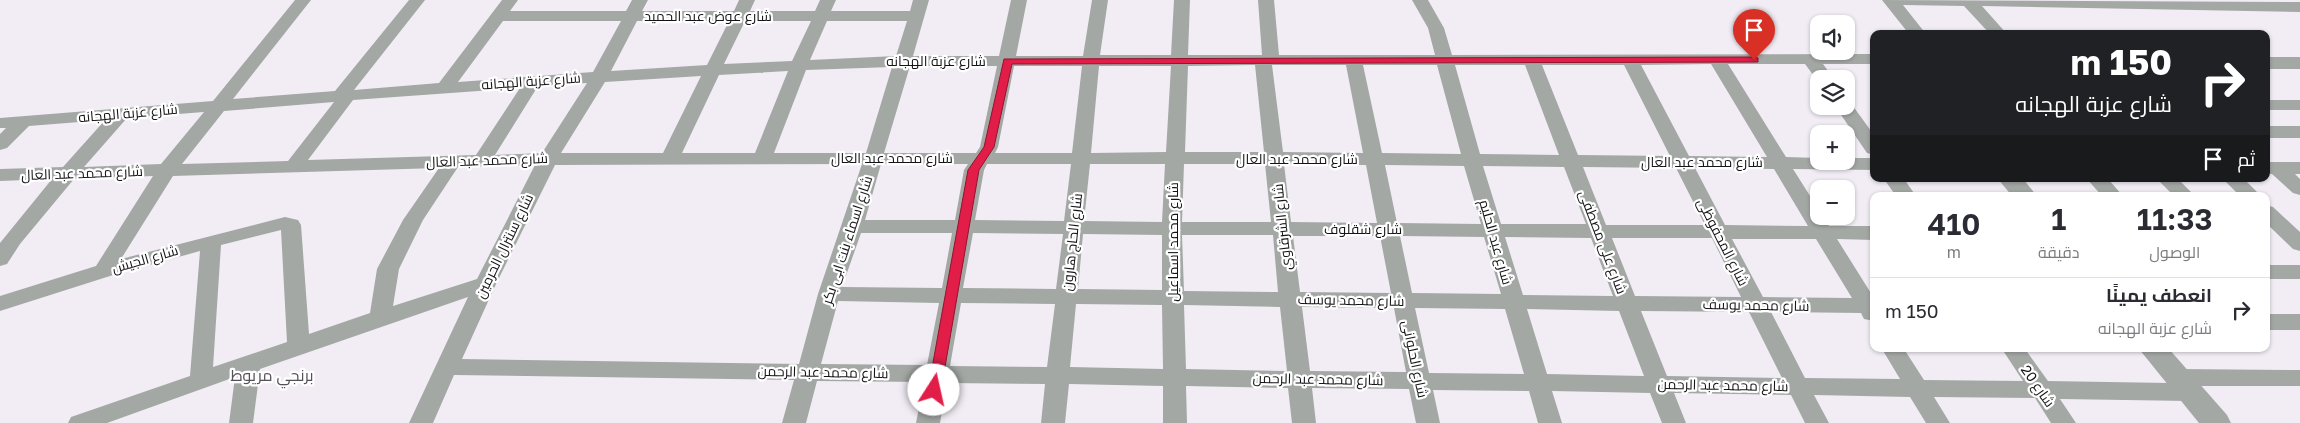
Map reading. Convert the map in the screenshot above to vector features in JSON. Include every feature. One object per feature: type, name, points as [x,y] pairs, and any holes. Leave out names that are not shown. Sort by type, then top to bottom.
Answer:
[{"type":"street","points":[[103,271],[166,170],[303,0]]},
{"type":"street","points":[[294,166],[344,95],[417,0]]},
{"type":"street","points":[[445,87],[510,0]]},
{"type":"street","name":"شارع سنترال الحرمين","points":[[421,423],[485,284],[548,159],[600,76],[640,0]]},
{"type":"street","points":[[670,158],[747,0]]},
{"type":"street","points":[[763,157],[799,65],[828,0]]},
{"type":"street","points":[[928,423],[974,170],[989,147],[1019,0]]},
{"type":"street","name":"شارع الحاج هارون","points":[[1052,423],[1091,61],[1100,0]]},
{"type":"street","name":"شارع محمد اسماعيل","points":[[1175,423],[1172,228],[1182,0]]},
{"type":"street","name":"شارع الشرقاوي","points":[[1266,0],[1267,60],[1274,158],[1304,423]]},
{"type":"street","name":"شارع عبد الحليم","points":[[1420,0],[1436,28],[1472,161],[1550,423]]},
{"type":"street","points":[[1891,0],[2279,3],[2300,7]]},
{"type":"street","points":[[1891,0],[1915,30]]},
{"type":"street","points":[[1968,1],[1995,30]]},
{"type":"street","name":"شارع عوض عبد الحميد","points":[[498,16],[821,16],[919,8]]},
{"type":"street","name":"شارع اسماء بنت ابى بكر","points":[[794,423],[829,294],[853,226],[919,8]]},
{"type":"street","name":"شارع المحفوظى","points":[[1630,60],[1817,423]]},
{"type":"street","points":[[1717,60],[1822,233],[1870,307]]},
{"type":"street","name":"شارع عزبة الهجانه","points":[[0,123],[600,76],[903,61],[1810,60]]},
{"type":"street","points":[[1811,60],[1818,70]]},
{"type":"street","name":"شارع عزبة الهجانه","points":[[1855,60],[1870,60]]},
{"type":"street","name":"شارع الحلوانى","points":[[1354,61],[1428,423]]},
{"type":"street","name":"شارع على مصطفى","points":[[1532,61],[1674,423]]},
{"type":"street","points":[[2270,63],[2300,63]]},
{"type":"street","points":[[482,160],[533,81]]},
{"type":"street","points":[[2270,104],[2300,105]]},
{"type":"street","points":[[0,260],[13,239],[68,173],[121,114]]},
{"type":"street","points":[[1850,115],[1870,143]]},
{"type":"street","points":[[0,144],[24,121]]},
{"type":"street","points":[[2270,132],[2300,132]]},
{"type":"street","name":"شارع محمد عبد العال","points":[[0,175],[482,160],[763,157],[1274,158],[1870,164]]},
{"type":"street","points":[[380,318],[388,269],[413,220],[453,161]]},
{"type":"street","points":[[2272,168],[2300,168]]},
{"type":"street","points":[[2272,168],[2300,189]]},
{"type":"street","points":[[2013,182],[2021,192]]},
{"type":"street","points":[[2100,182],[2109,192]]},
{"type":"street","points":[[2171,182],[2180,192]]},
{"type":"street","points":[[2236,182],[2247,192]]},
{"type":"street","points":[[2270,215],[2300,244]]},
{"type":"street","name":"شارع الجيش","points":[[0,304],[103,271],[211,241],[276,224],[291,225],[300,346]]},
{"type":"street","name":"شارع شقلوف","points":[[853,226],[1870,233]]},
{"type":"street","points":[[201,379],[211,241]]},
{"type":"street","points":[[2270,272],[2300,272]]},
{"type":"street","points":[[80,423],[201,379],[485,284]]},
{"type":"street","name":"شارع محمد يوسف","points":[[829,294],[1627,303],[1756,305],[1870,310]]},
{"type":"street","points":[[2270,322],[2300,322]]},
{"type":"street","points":[[1895,352],[1938,423]]},
{"type":"street","name":"شارع 20","points":[[2015,352],[2064,423]]},
{"type":"street","points":[[2156,352],[2216,423]]},
{"type":"street","points":[[241,423],[249,363]]},
{"type":"street","name":"شارع محمد عبد الرحمن","points":[[446,367],[2041,390],[2300,378]]},
{"type":"district","name":"برنجي مريوط","points":[[272,375]]},
{"type":"route","points":[[934,390],[974,170],[989,147],[1007,61],[1754,60]]}]
